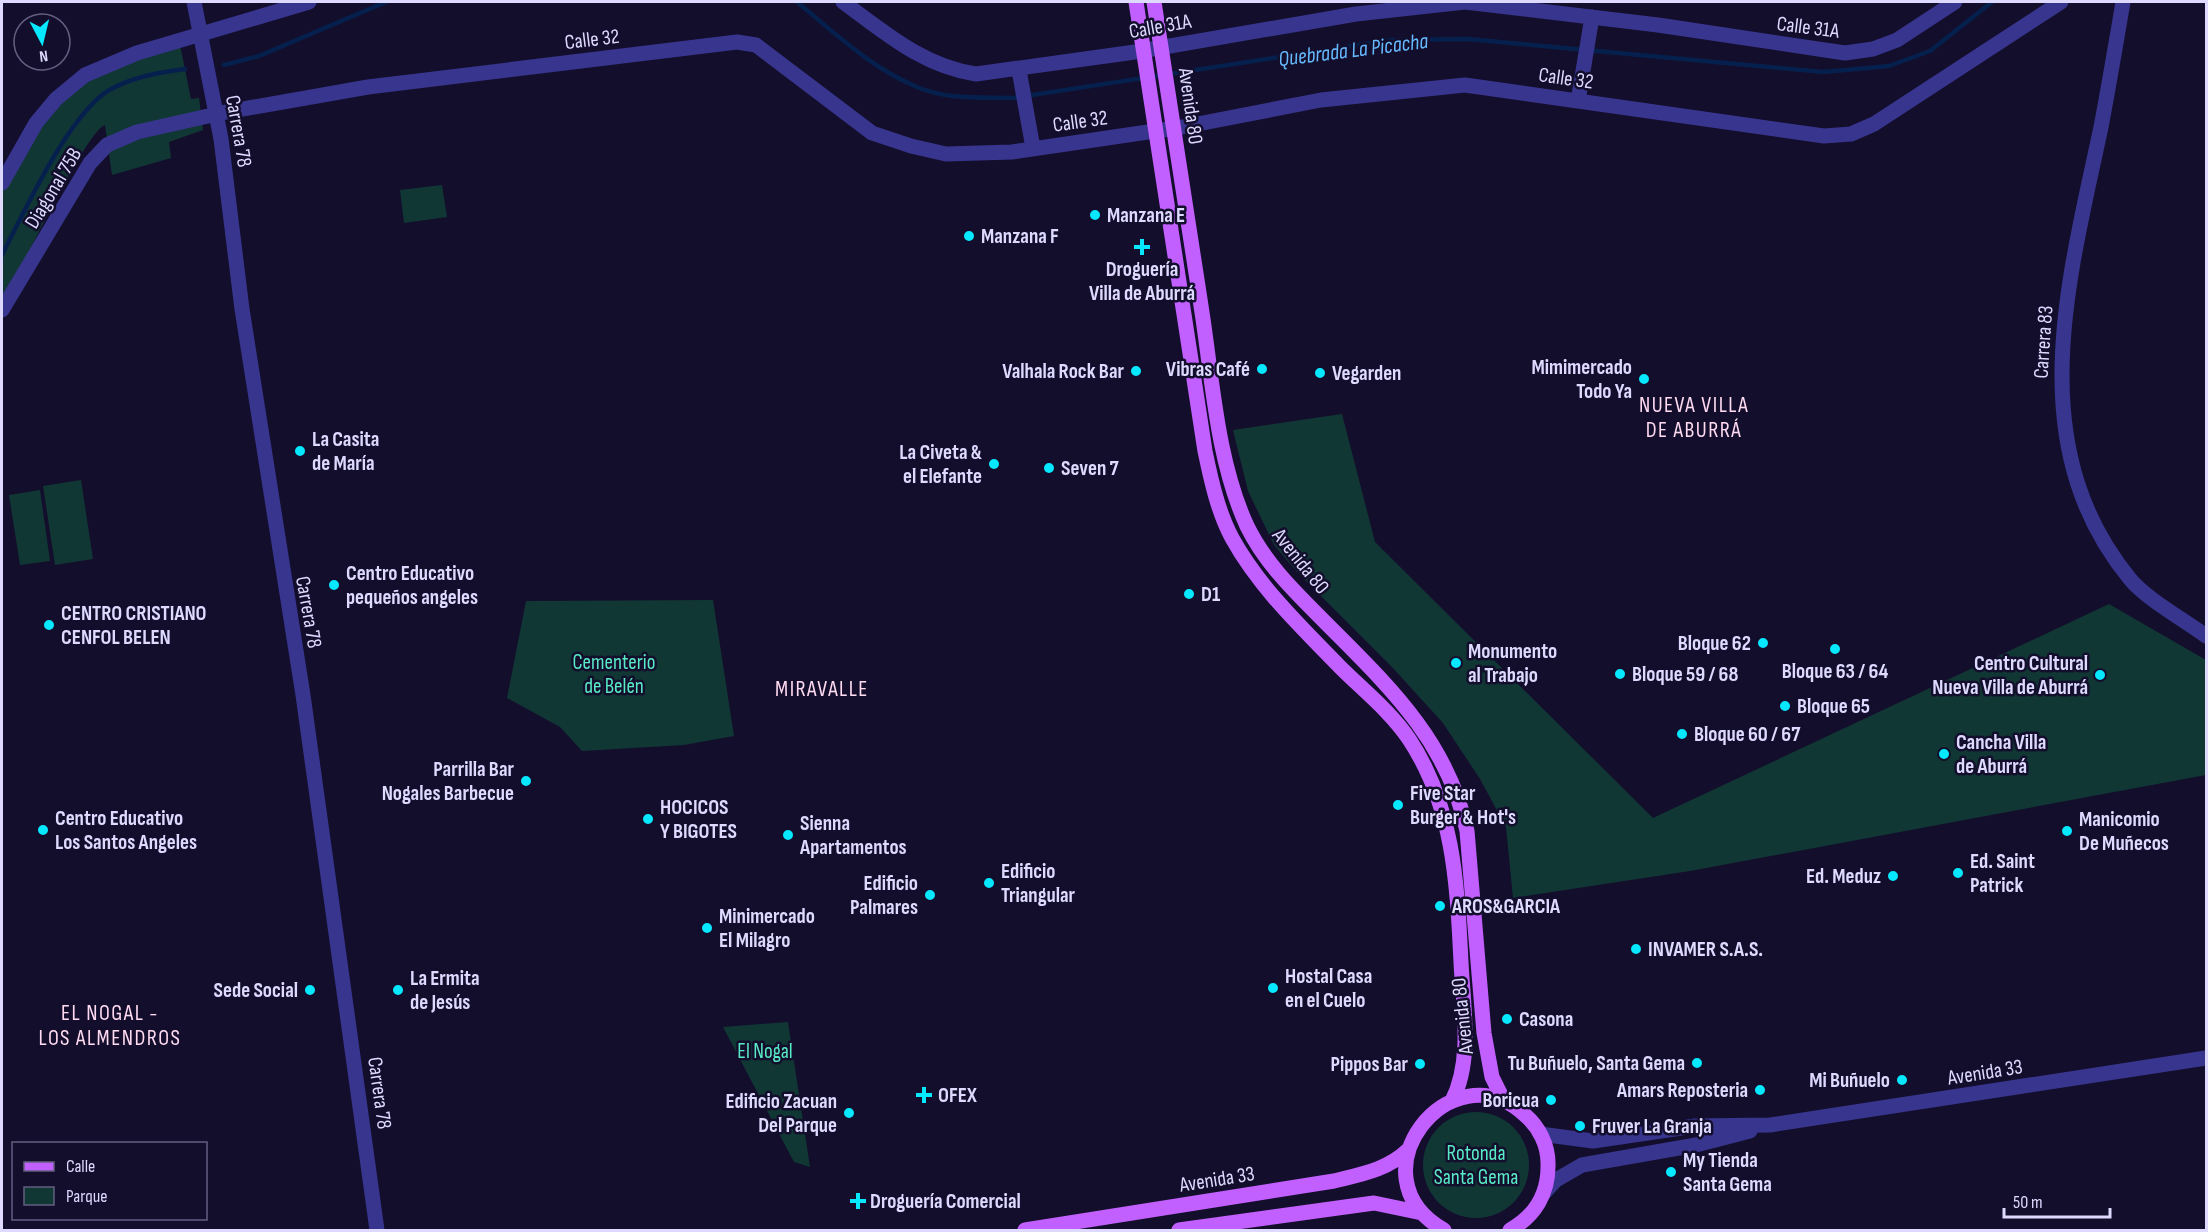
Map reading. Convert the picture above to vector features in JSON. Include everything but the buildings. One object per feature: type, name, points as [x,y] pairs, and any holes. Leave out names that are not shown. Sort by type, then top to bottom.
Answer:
[{"type":"main road","name":"Avenida 80","points":[[1136,2],[1154,131],[1205,451],[1224,519],[1239,549],[1284,609],[1384,710],[1408,738],[1431,779],[1446,820],[1456,876],[1464,1037],[1461,1074],[1452,1101]]},
{"type":"main road","name":"Avenida 80","points":[[1154,2],[1218,418],[1229,472],[1241,509],[1258,545],[1274,568],[1408,709],[1442,759],[1461,804],[1467,831],[1484,1033],[1492,1077],[1504,1101]]},
{"type":"main road","points":[[1444,1230],[1422,1213],[1407,1183],[1408,1150],[1424,1120],[1452,1101],[1487,1097],[1504,1101],[1523,1113],[1540,1134],[1548,1159],[1549,1174],[1544,1193],[1535,1210],[1516,1228]]},
{"type":"main road","name":"Avenida 33","points":[[1025,1230],[1334,1181],[1379,1170],[1408,1150]]},
{"type":"main road","points":[[1179,1230],[1374,1203],[1422,1213]]},
{"type":"street","name":"Carrera 78","points":[[195,2],[217,114],[245,329],[303,695],[377,1230]]},
{"type":"street","points":[[2,183],[36,123],[56,99],[85,75],[137,53],[309,2]]},
{"type":"street","name":"Calle 31A","points":[[843,2],[910,51],[960,72],[976,74],[1019,70],[1161,48],[1356,14],[1465,2],[1845,53],[1873,49],[1897,40],[1954,2]]},
{"type":"street","name":"Calle 32","points":[[102,149],[137,132],[162,124],[368,87],[737,42],[756,45],[872,133],[911,146],[946,154],[1033,148],[1173,129],[1321,100],[1465,85],[1578,95],[1770,130],[1824,136],[1851,134],[1874,124],[2061,2]]},
{"type":"street","name":"Carrera 83","points":[[2123,2],[2068,291],[2061,385],[2064,428],[2073,469],[2091,520],[2131,581],[2206,636]]},
{"type":"street","points":[[1578,95],[1592,20]]},
{"type":"street","points":[[1019,70],[1033,148]]},
{"type":"street","name":"Diagonal 75B","points":[[2,310],[90,164],[102,149]]},
{"type":"street","name":"Avenida 33","points":[[1544,1193],[1556,1180],[1582,1165],[1696,1145],[1770,1125],[2206,1058]]},
{"type":"street","name":"Avenida 33","points":[[1540,1134],[1593,1141],[1695,1126],[1770,1125]]},
{"type":"green space","points":[[179,40],[191,99],[199,98],[203,130],[169,142],[171,158],[112,175],[105,125],[82,152],[67,178],[2,308],[2,185],[37,124],[86,76]]},
{"type":"green space","points":[[442,185],[447,217],[404,223],[400,190]]},
{"type":"green space","points":[[1342,414],[1375,542],[1653,818],[2109,604],[2206,660],[2206,775],[1690,871],[1513,898],[1506,827],[1480,779],[1443,723],[1391,666],[1297,572],[1274,545],[1248,491],[1233,430]]},
{"type":"green space","points":[[81,480],[93,559],[55,565],[43,486]]},
{"type":"green space","points":[[40,490],[50,561],[20,565],[9,495]]},
{"type":"green space","name":"Cementerio de Belén","points":[[713,600],[734,736],[684,745],[582,751],[560,727],[507,698],[526,601]]},
{"type":"green space","name":"El Nogal","points":[[788,1022],[810,1167],[794,1162],[723,1027]]},
{"type":"green space","name":"Rotonda Santa Gema","points":[[1476,1112],[1496,1116],[1513,1128],[1525,1145],[1529,1165],[1525,1185],[1513,1202],[1496,1214],[1476,1218],[1456,1214],[1439,1202],[1427,1185],[1423,1165],[1427,1145],[1439,1128],[1456,1116]]},
{"type":"waterway","name":"Quebrada La Picacha","points":[[224,65],[259,56],[386,2]]},
{"type":"waterway","name":"Quebrada La Picacha","points":[[797,2],[869,60],[900,79],[940,94],[977,98],[1013,98],[1391,40],[1468,39],[1823,72],[1889,66],[1930,51],[1992,2]]},
{"type":"waterway","name":"Quebrada La Picacha","points":[[2,255],[46,170],[87,109],[102,95],[120,85],[153,74],[185,69]]},
{"type":"place","name":"Manzana E","points":[[1095,215]]},
{"type":"place","name":"Manzana F","points":[[969,236]]},
{"type":"place","name":"Droguería Villa de Aburrá","points":[[1142,247]]},
{"type":"place","name":"Vibras Café","points":[[1262,369]]},
{"type":"place","name":"Valhala Rock Bar","points":[[1136,371]]},
{"type":"place","name":"Vegarden","points":[[1320,373]]},
{"type":"place","name":"Mimimercado Todo Ya","points":[[1644,379]]},
{"type":"place","name":"La Casita de María","points":[[300,451]]},
{"type":"place","name":"La Civeta & el Elefante","points":[[994,464]]},
{"type":"place","name":"Seven 7","points":[[1049,468]]},
{"type":"place","name":"Centro Educativo pequeños angeles","points":[[334,585]]},
{"type":"place","name":"D1","points":[[1189,594]]},
{"type":"place","name":"CENTRO CRISTIANO CENFOL BELEN","points":[[49,625]]},
{"type":"place","name":"Bloque 62","points":[[1763,643]]},
{"type":"place","name":"Bloque 63 / 64","points":[[1835,649]]},
{"type":"place","name":"Monumento al Trabajo","points":[[1456,663]]},
{"type":"place","name":"Bloque 59 / 68","points":[[1620,674]]},
{"type":"place","name":"Centro Cultural Nueva Villa de Aburrá","points":[[2100,675]]},
{"type":"place","name":"Bloque 65","points":[[1785,706]]},
{"type":"place","name":"Bloque 60 / 67","points":[[1682,734]]},
{"type":"place","name":"Cancha Villa de Aburrá","points":[[1944,754]]},
{"type":"place","name":"Parrilla Bar Nogales Barbecue","points":[[526,781]]},
{"type":"place","name":"Five Star Burger & Hot's","points":[[1398,805]]},
{"type":"place","name":"HOCICOS Y BIGOTES","points":[[648,819]]},
{"type":"place","name":"Centro Educativo Los Santos Angeles","points":[[43,830]]},
{"type":"place","name":"Manicomio De Muñecos","points":[[2067,831]]},
{"type":"place","name":"Sienna Apartamentos","points":[[788,835]]},
{"type":"place","name":"Ed. Saint Patrick","points":[[1958,873]]},
{"type":"place","name":"Ed. Meduz","points":[[1893,876]]},
{"type":"place","name":"Edificio Triangular","points":[[989,883]]},
{"type":"place","name":"Edificio Palmares","points":[[930,895]]},
{"type":"place","name":"AROS&GARCIA","points":[[1440,906]]},
{"type":"place","name":"Minimercado El Milagro","points":[[707,928]]},
{"type":"place","name":"INVAMER S.A.S.","points":[[1636,949]]},
{"type":"place","name":"Hostal Casa en el Cuelo","points":[[1273,988]]},
{"type":"place","name":"Sede Social","points":[[310,990]]},
{"type":"place","name":"La Ermita de Jesús","points":[[398,990]]},
{"type":"place","name":"Casona","points":[[1507,1019]]},
{"type":"place","name":"Tu Buñuelo, Santa Gema","points":[[1697,1063]]},
{"type":"place","name":"Pippos Bar","points":[[1420,1064]]},
{"type":"place","name":"Mi Buñuelo","points":[[1902,1080]]},
{"type":"place","name":"Amars Reposteria","points":[[1760,1090]]},
{"type":"place","name":"OFEX","points":[[924,1095]]},
{"type":"place","name":"Boricua","points":[[1551,1100]]},
{"type":"place","name":"Edificio Zacuan Del Parque","points":[[849,1113]]},
{"type":"place","name":"Fruver La Granja","points":[[1580,1126]]},
{"type":"place","name":"My Tienda Santa Gema","points":[[1671,1172]]},
{"type":"place","name":"Droguería Comercial","points":[[858,1201]]},
{"type":"district","name":"NUEVA VILLA DE ABURRÁ","points":[[1694,416]]},
{"type":"district","name":"MIRAVALLE","points":[[822,688]]},
{"type":"district","name":"EL NOGAL - LOS ALMENDROS","points":[[110,1024]]}]
